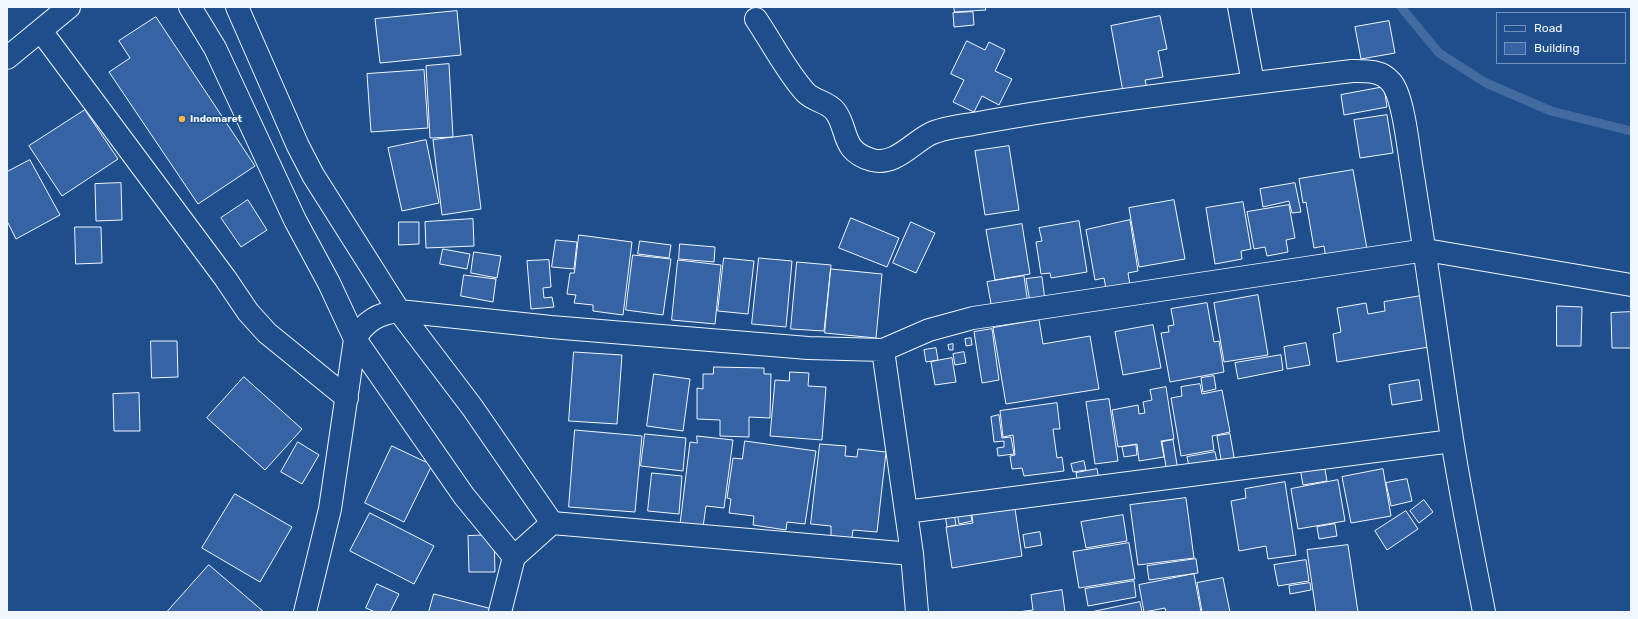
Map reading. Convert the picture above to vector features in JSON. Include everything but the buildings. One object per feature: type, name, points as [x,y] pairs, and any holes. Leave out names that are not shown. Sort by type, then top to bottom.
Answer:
[{"type":"main road","points":[[7,58],[69,7]]},
{"type":"main road","points":[[190,7],[214,48],[295,220],[330,283],[355,339],[464,496],[514,557]]},
{"type":"main road","points":[[237,7],[298,146],[313,175],[399,311],[472,407],[552,523]]},
{"type":"main road","points":[[1239,7],[1253,83]]},
{"type":"main road","points":[[756,19],[807,93],[834,111],[848,144],[856,152],[874,161],[894,157],[909,150],[930,134],[966,125],[1040,112],[1253,83],[1369,70],[1382,75],[1391,82],[1398,94],[1426,250],[1452,441],[1484,612]]},
{"type":"main road","points":[[41,30],[216,266],[248,312],[267,333],[347,398]]},
{"type":"main road","points":[[305,612],[330,509],[355,339],[359,332],[372,319],[386,312],[399,311],[566,328],[808,348],[883,350],[930,330],[973,318],[1426,250],[1631,285]]},
{"type":"main road","points":[[883,350],[912,554],[917,612]]},
{"type":"main road","points":[[906,512],[1452,441]]},
{"type":"main road","points":[[500,612],[514,557],[552,523],[912,554]]},
{"type":"waterway","points":[[1401,7],[1439,53],[1486,83],[1551,111],[1631,131]]},
{"type":"place","name":"Indomaret","points":[[182,119]]}]
